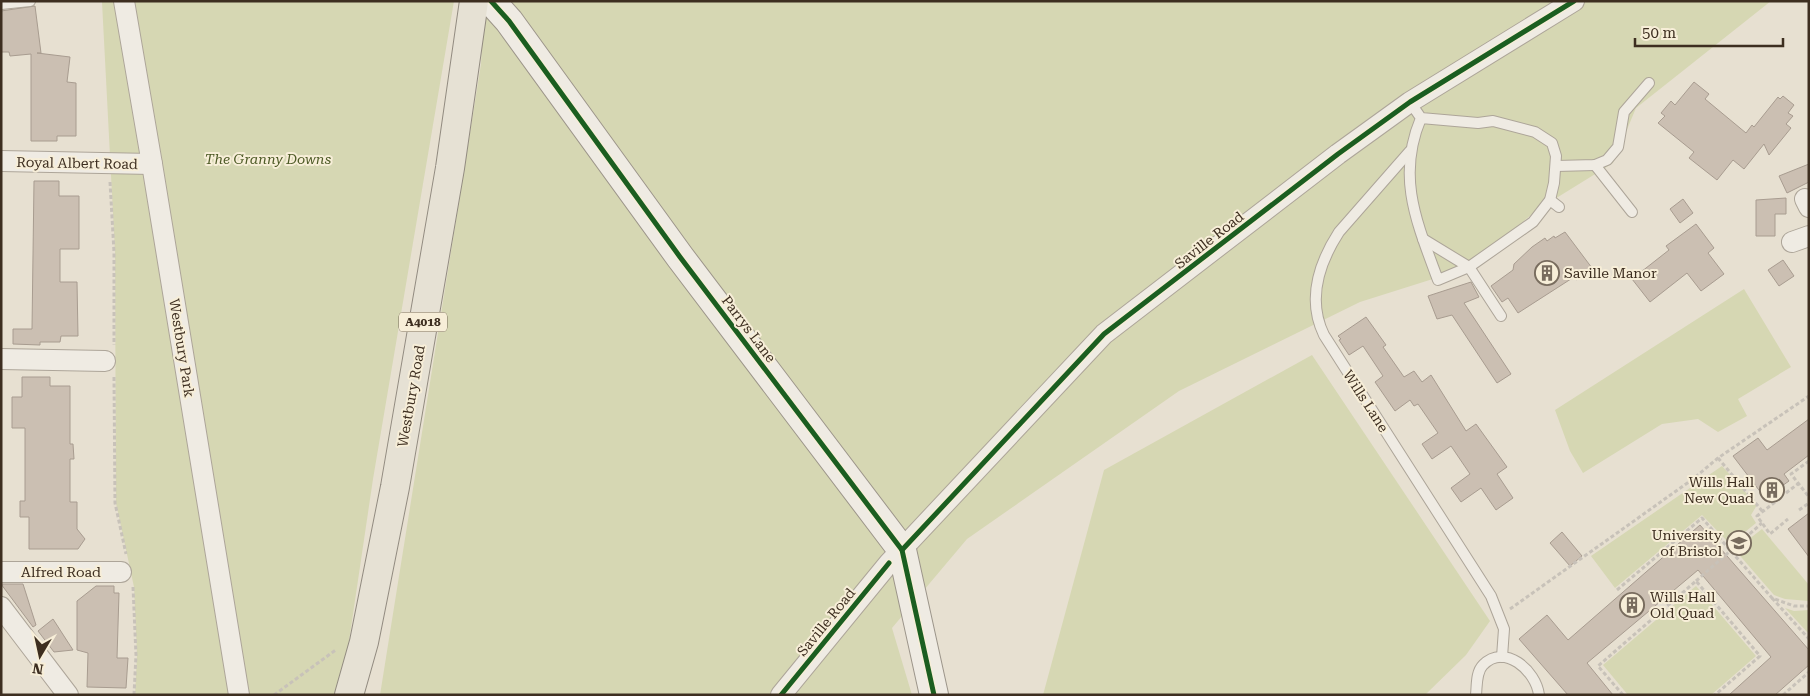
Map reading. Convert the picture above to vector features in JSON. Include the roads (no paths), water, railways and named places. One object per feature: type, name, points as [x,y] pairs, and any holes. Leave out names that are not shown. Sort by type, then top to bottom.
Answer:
[{"type":"main road","name":"Parrys Lane","points":[[487,11],[680,257],[892,548],[934,695]]},
{"type":"main road","name":"Westbury Road","points":[[349,695],[366,634],[487,11]]},
{"type":"main road","name":"Westbury Road","points":[[361,695],[366,634]]},
{"type":"street","name":"Westbury Park","points":[[124,1],[239,695]]},
{"type":"street","name":"Saville Road","points":[[781,695],[892,548],[1104,334],[1338,154],[1416,110],[1574,1]]},
{"type":"street","name":"Royal Albert Road","points":[[1,161],[152,164]]},
{"type":"street","points":[[1,359],[111,362]]},
{"type":"street","name":"Alfred Road","points":[[1,572],[127,571]]},
{"type":"street","points":[[1,607],[68,695]]},
{"type":"lane","points":[[1,4],[30,1]]},
{"type":"lane","points":[[1556,166],[1595,164],[1607,160],[1618,147],[1624,112],[1649,83]]},
{"type":"lane","points":[[1416,110],[1478,123],[1493,121],[1535,132],[1552,143],[1556,166],[1550,200],[1533,222],[1469,267],[1438,280],[1411,199],[1408,173],[1410,151],[1416,110]]},
{"type":"lane","name":"Wills Lane","points":[[1410,151],[1339,232],[1330,246],[1318,277],[1315,307],[1317,320],[1324,335],[1491,596],[1504,629],[1502,657]]},
{"type":"lane","points":[[1595,164],[1632,212]]},
{"type":"lane","points":[[1550,200],[1559,207]]},
{"type":"lane","points":[[1423,239],[1469,267],[1502,316]]},
{"type":"lane","points":[[1476,695],[1477,677],[1482,666],[1492,658],[1502,657],[1519,662],[1532,673],[1539,695]]},
{"type":"place","name":"Saville Manor","points":[[1547,273]]},
{"type":"place","name":"Wills Hall New Quad","points":[[1772,490]]},
{"type":"place","name":"University of Bristol","points":[[1739,543]]},
{"type":"place","name":"Wills Hall Old Quad","points":[[1632,605]]},
{"type":"park label","name":"The Granny Downs","points":[[268,159]]}]
